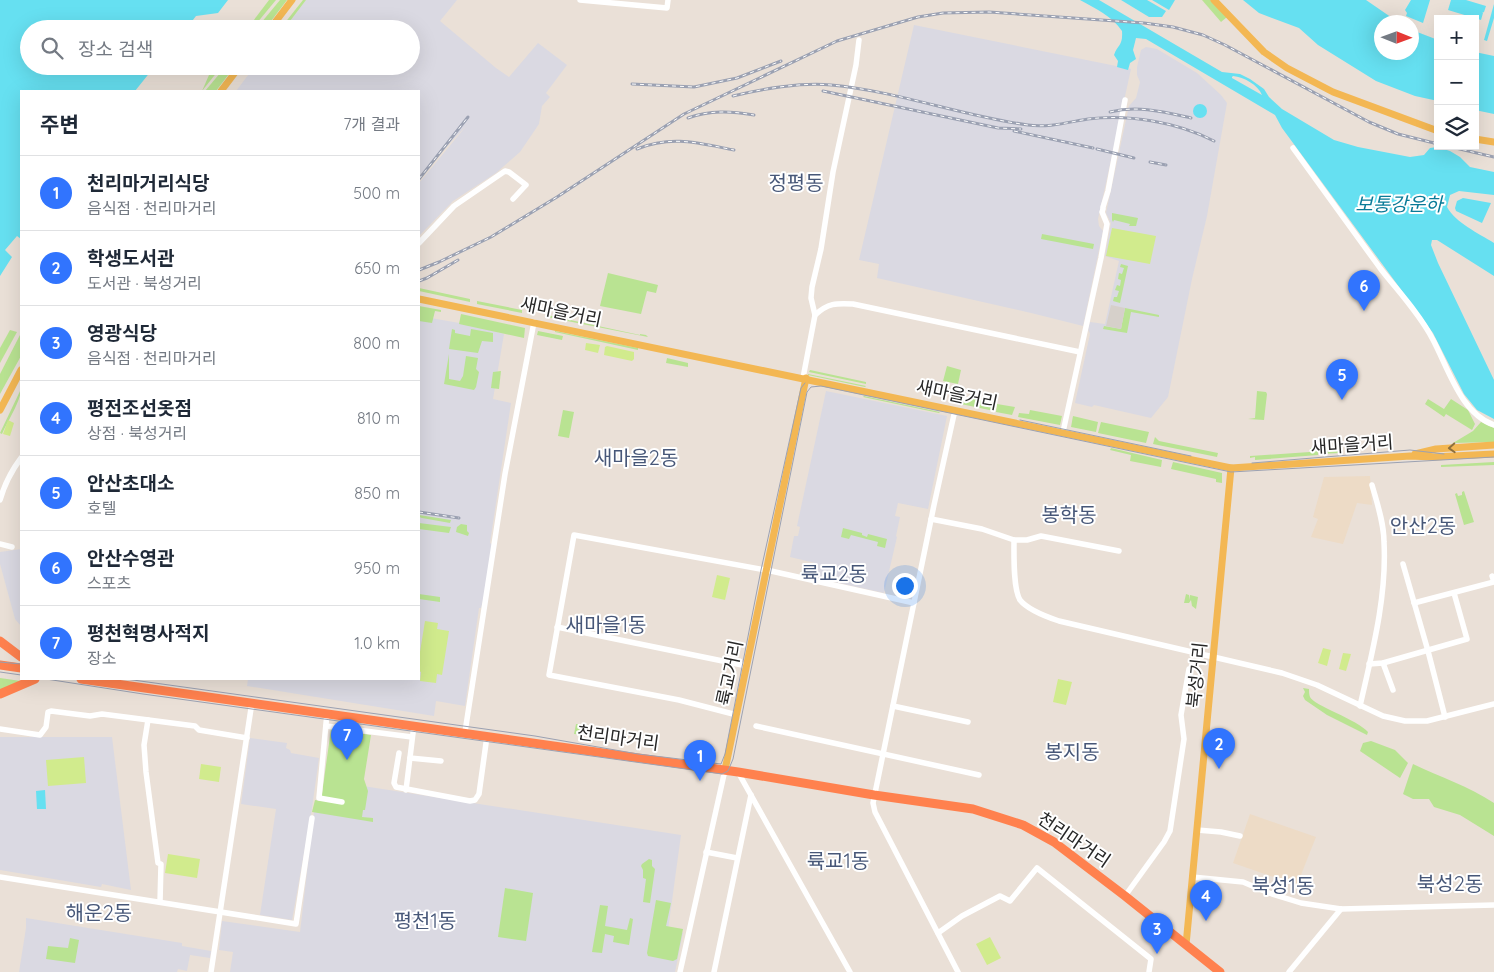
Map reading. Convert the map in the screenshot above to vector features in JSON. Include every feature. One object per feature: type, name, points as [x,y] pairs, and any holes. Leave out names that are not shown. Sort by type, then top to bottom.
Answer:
[{"type":"highway","points":[[0,642],[20,656]]},
{"type":"highway","points":[[0,665],[20,668]]},
{"type":"highway","points":[[0,670],[20,672]]},
{"type":"highway","points":[[0,694],[33,680]]},
{"type":"highway","name":"천리마거리","points":[[88,680],[725,770],[874,795],[957,805],[990,813],[1038,833],[1068,852],[1216,971]]},
{"type":"main road","points":[[277,20],[292,0]]},
{"type":"main road","points":[[1214,0],[1264,52],[1287,68],[1333,92],[1434,130]]},
{"type":"main road","points":[[222,90],[233,75]]},
{"type":"main road","points":[[1479,140],[1494,142]]},
{"type":"main road","name":"새마을거리","points":[[420,298],[1231,468],[1410,456],[1433,458],[1494,454]]},
{"type":"main road","points":[[0,410],[20,372]]},
{"type":"main road","name":"륙교거리","points":[[725,770],[805,378]]},
{"type":"main road","points":[[1410,456],[1436,449],[1494,446]]},
{"type":"main road","name":"북성거리","points":[[1186,945],[1231,468]]},
{"type":"street","points":[[580,0],[667,8],[668,0]]},
{"type":"street","points":[[805,378],[815,315],[811,298],[812,287],[821,249],[833,172],[856,65],[859,40]]},
{"type":"street","points":[[1063,432],[1107,224],[1102,212],[1108,192],[1126,100]]},
{"type":"street","points":[[1293,148],[1430,334],[1466,404],[1476,415],[1494,425]]},
{"type":"street","points":[[420,242],[454,206],[505,171],[510,172],[526,186],[513,199]]},
{"type":"street","points":[[815,315],[824,307],[832,304],[853,304],[1080,352]]},
{"type":"street","points":[[465,732],[505,474],[534,322]]},
{"type":"street","points":[[955,410],[873,803],[875,812],[958,972]]},
{"type":"street","points":[[0,500],[5,485],[20,459]]},
{"type":"street","points":[[1360,706],[1379,613],[1384,570],[1384,540],[1372,485]]},
{"type":"street","points":[[932,519],[982,529],[1014,540],[1027,540],[1041,536],[1119,551]]},
{"type":"street","points":[[737,715],[679,700],[548,675],[574,535],[767,571],[914,603]]},
{"type":"street","points":[[1014,540],[1014,574],[1020,599],[1028,606],[1059,621],[1300,678],[1383,716],[1405,721],[1427,722],[1494,704]]},
{"type":"street","points":[[0,544],[12,548]]},
{"type":"street","points":[[1403,564],[1445,717]]},
{"type":"street","points":[[1414,603],[1494,582],[1492,576]]},
{"type":"street","points":[[1369,664],[1383,663],[1467,639],[1454,593]]},
{"type":"street","points":[[557,627],[747,666]]},
{"type":"street","points":[[1383,663],[1393,690]]},
{"type":"street","points":[[1125,896],[1170,831],[1184,739],[1181,715],[1189,669]]},
{"type":"street","points":[[211,972],[252,702]]},
{"type":"street","points":[[892,706],[968,722]]},
{"type":"street","points":[[0,730],[40,735],[46,727],[48,712],[51,711],[90,716],[102,714],[195,726],[200,730],[247,738]]},
{"type":"street","points":[[327,713],[318,798],[342,802]]},
{"type":"street","points":[[148,720],[144,745],[158,863],[161,864],[160,902]]},
{"type":"street","points":[[406,790],[414,725]]},
{"type":"street","points":[[326,726],[412,738]]},
{"type":"street","points":[[756,726],[979,775]]},
{"type":"street","points":[[399,753],[394,784],[396,787],[470,801],[475,800],[479,794],[487,736]]},
{"type":"street","points":[[410,758],[441,761]]},
{"type":"street","name":"륙교거리","points":[[680,972],[725,770]]},
{"type":"street","points":[[738,772],[850,972]]},
{"type":"street","points":[[714,972],[751,795]]},
{"type":"street","points":[[0,877],[296,924],[312,818]]},
{"type":"street","points":[[1197,830],[1240,836]]},
{"type":"street","points":[[706,852],[737,858]]},
{"type":"street","points":[[938,933],[962,916],[1000,896],[1010,901],[1037,868],[1151,959],[1149,972]]},
{"type":"street","points":[[1192,877],[1243,882],[1301,903],[1342,909],[1494,905]]},
{"type":"street","points":[[1289,972],[1342,909]]},
{"type":"shaded area","points":[[306,0],[457,0],[440,21],[509,77],[538,43],[567,65],[546,93],[550,97],[542,106],[539,124],[520,152],[496,173],[453,201],[420,235],[420,182],[467,125],[420,175],[420,90],[237,90],[248,75],[420,75],[420,20],[291,20]]},
{"type":"shaded area","points":[[914,25],[1131,69],[1098,219],[1099,226],[1103,231],[1083,326],[877,278],[879,264],[859,260]]},
{"type":"shaded area","points":[[1146,47],[1157,49],[1197,73],[1227,103],[1207,216],[1168,397],[1151,418],[1094,405],[1092,407],[1075,403],[1090,334],[1088,329],[1090,322],[1105,324],[1119,261],[1105,256],[1111,223],[1106,213],[1129,106],[1136,98],[1140,82],[1137,75],[1137,67],[1141,50]]},
{"type":"shaded area","points":[[1111,305],[1125,308],[1121,329],[1106,326]]},
{"type":"shaded area","points":[[420,316],[471,325],[504,334],[493,399],[511,403],[490,543],[493,545],[487,586],[481,608],[479,608],[465,706],[436,701],[434,716],[247,686],[248,680],[420,680]]},
{"type":"shaded area","points":[[826,391],[947,416],[928,509],[898,503],[895,516],[900,517],[897,537],[884,593],[812,577],[815,563],[790,557],[794,536],[798,536],[800,527],[797,526]]},
{"type":"shaded area","points":[[1370,476],[1372,505],[1357,503],[1343,544],[1311,537],[1318,519],[1313,517],[1324,477]]},
{"type":"shaded area","points":[[20,549],[20,625],[15,619],[0,564],[0,552]]},
{"type":"shaded area","points":[[0,737],[112,737],[131,890],[102,884],[101,887],[0,870]]},
{"type":"shaded area","points":[[250,738],[287,743],[286,748],[291,753],[319,758],[292,920],[260,915],[276,809],[241,804]]},
{"type":"shaded area","points":[[363,786],[681,835],[668,930],[683,933],[675,972],[230,972],[233,952],[219,950],[222,921],[300,932],[314,812]]},
{"type":"shaded area","points":[[1250,814],[1316,837],[1297,885],[1233,863]]},
{"type":"shaded area","points":[[26,918],[182,943],[182,946],[211,951],[210,958],[190,955],[187,971],[178,969],[177,972],[19,972]]},
{"type":"green space","points":[[269,0],[276,0],[259,20],[254,20]]},
{"type":"green space","points":[[280,0],[287,0],[272,20],[263,20]]},
{"type":"green space","points":[[303,0],[306,0],[291,20],[287,20]]},
{"type":"green space","points":[[1202,0],[1211,0],[1227,17],[1221,22]]},
{"type":"green space","points":[[209,75],[215,75],[203,90]]},
{"type":"green space","points":[[218,75],[228,75],[217,90],[206,90]]},
{"type":"green space","points":[[1112,213],[1138,218],[1136,226],[1129,226],[1130,224],[1114,220],[1113,222]]},
{"type":"green space","points":[[1112,228],[1156,236],[1150,264],[1106,256]]},
{"type":"green space","points":[[1042,234],[1094,244],[1093,249],[1041,239]]},
{"type":"green space","points":[[1121,264],[1128,266],[1120,303],[1113,301],[1119,291],[1115,290],[1117,285],[1120,286],[1119,273],[1122,274],[1124,268],[1120,267]]},
{"type":"green space","points":[[608,273],[658,285],[656,293],[647,291],[641,314],[600,306]]},
{"type":"green space","points":[[420,288],[470,299],[470,302],[420,291]]},
{"type":"green space","points":[[477,301],[522,310],[522,313],[477,304]]},
{"type":"green space","points":[[420,306],[441,310],[441,312],[435,311],[432,323],[420,321]]},
{"type":"green space","points":[[1125,308],[1159,315],[1159,317],[1131,312],[1127,333],[1103,329],[1104,326],[1121,329]]},
{"type":"green space","points":[[461,314],[525,328],[524,338],[459,324]]},
{"type":"green space","points":[[547,315],[646,335],[648,337],[547,317]]},
{"type":"green space","points":[[452,329],[455,330],[455,333],[470,336],[471,329],[493,333],[493,342],[482,341],[478,353],[449,349]]},
{"type":"green space","points":[[10,330],[17,332],[0,363],[0,348]]},
{"type":"green space","points":[[538,331],[563,336],[562,340],[537,335]]},
{"type":"green space","points":[[555,332],[638,348],[638,350]]},
{"type":"green space","points":[[20,335],[20,358],[0,394],[0,374]]},
{"type":"green space","points":[[586,343],[600,345],[598,353],[585,350]]},
{"type":"green space","points":[[605,347],[634,352],[634,359],[632,361],[604,355]]},
{"type":"green space","points":[[449,354],[449,379],[460,381],[463,376],[466,356],[478,358],[476,369],[479,372],[474,390],[444,384]]},
{"type":"green space","points":[[667,358],[688,363],[688,367],[666,363]]},
{"type":"green space","points":[[947,366],[961,370],[958,384],[943,381]]},
{"type":"green space","points":[[810,370],[866,382],[866,384],[809,372]]},
{"type":"green space","points":[[501,371],[499,389],[491,388],[493,372]]},
{"type":"green space","points":[[808,374],[866,386],[865,387]]},
{"type":"green space","points":[[20,391],[16,405],[2,434],[0,433]]},
{"type":"green space","points":[[1257,391],[1266,392],[1267,394],[1264,420],[1248,419],[1255,418]]},
{"type":"green space","points":[[864,396],[940,412],[863,397]]},
{"type":"green space","points":[[971,398],[995,403],[994,411],[961,404]]},
{"type":"green space","points":[[1428,399],[1444,409],[1451,399],[1468,410],[1475,424],[1472,430],[1446,414],[1444,417],[1425,404]]},
{"type":"green space","points":[[997,404],[1015,407],[1012,415],[996,412]]},
{"type":"green space","points":[[563,410],[574,412],[569,438],[558,436]]},
{"type":"green space","points":[[1030,410],[1062,416],[1060,425],[1018,417],[1019,413],[1029,414]]},
{"type":"green space","points":[[1073,416],[1098,422],[1096,432],[1071,427]]},
{"type":"green space","points":[[8,420],[14,423],[10,436],[3,434]]},
{"type":"green space","points":[[1101,422],[1149,432],[1146,443],[1098,433]]},
{"type":"green space","points":[[1481,422],[1494,428],[1494,442],[1453,443],[1473,431]]},
{"type":"green space","points":[[1155,437],[1159,441],[1218,453],[1217,457],[1153,444]]},
{"type":"green space","points":[[1337,446],[1338,452],[1341,453],[1319,454],[1320,450],[1318,449],[1318,455],[1255,460],[1255,457],[1250,458],[1250,456],[1310,452],[1310,448]]},
{"type":"green space","points":[[1111,448],[1162,460],[1161,467],[1130,461],[1131,455],[1110,450]]},
{"type":"green space","points":[[1173,462],[1222,473],[1222,483],[1216,482],[1216,479],[1171,469]]},
{"type":"green space","points":[[1494,462],[1494,465],[1441,467],[1441,465]]},
{"type":"green space","points":[[1464,491],[1474,522],[1464,525],[1455,494],[1457,493],[1458,496],[1462,495]]},
{"type":"green space","points":[[420,515],[451,520],[450,523],[422,518]]},
{"type":"green space","points":[[420,523],[451,527],[449,533],[420,529]]},
{"type":"green space","points":[[461,524],[467,525],[468,536],[456,532],[457,527]]},
{"type":"green space","points":[[843,528],[862,533],[862,535],[867,537],[868,534],[887,539],[885,548],[877,546],[878,542],[851,535],[849,539],[841,537]]},
{"type":"green space","points":[[717,575],[730,578],[725,600],[712,597]]},
{"type":"green space","points":[[420,594],[440,597],[440,602],[420,599]]},
{"type":"green space","points":[[1186,594],[1189,595],[1190,600],[1190,595],[1198,597],[1196,609],[1192,606],[1191,600],[1189,603],[1184,603]]},
{"type":"green space","points":[[425,621],[438,623],[437,629],[449,631],[442,675],[437,674],[436,683],[420,681],[420,652]]},
{"type":"green space","points":[[1323,648],[1331,650],[1327,666],[1318,663]]},
{"type":"green space","points":[[1343,653],[1351,654],[1346,671],[1339,669]]},
{"type":"green space","points":[[0,678],[21,681],[0,690]]},
{"type":"green space","points":[[1058,679],[1072,682],[1066,705],[1053,702]]},
{"type":"green space","points":[[1303,688],[1309,689],[1310,697],[1319,704],[1363,727],[1368,732],[1367,735],[1327,715],[1305,700]]},
{"type":"green space","points":[[576,724],[585,725],[584,735],[574,734]]},
{"type":"green space","points":[[597,726],[606,728],[604,738],[595,736]]},
{"type":"green space","points":[[331,729],[371,735],[364,779],[368,791],[362,817],[373,818],[373,822],[312,812],[315,800],[321,801]]},
{"type":"green space","points":[[1371,741],[1395,750],[1408,763],[1400,778],[1360,751],[1363,743]]},
{"type":"green space","points":[[84,757],[86,783],[48,786],[46,760]]},
{"type":"green space","points":[[201,764],[221,767],[219,782],[199,779]]},
{"type":"green space","points":[[1413,764],[1494,803],[1494,836],[1460,815],[1434,807],[1429,799],[1413,799],[1403,794]]},
{"type":"green space","points":[[168,854],[200,859],[197,878],[165,873]]},
{"type":"green space","points":[[649,859],[652,860],[652,866],[655,869],[650,903],[643,902],[646,879],[643,878],[641,866]]},
{"type":"green space","points":[[505,888],[533,893],[526,941],[498,937]]},
{"type":"green space","points":[[656,900],[671,903],[666,926],[683,929],[677,959],[673,961],[648,956],[647,953]]},
{"type":"green space","points":[[600,905],[608,906],[605,926],[627,930],[630,918],[633,919],[629,945],[613,942],[614,936],[605,934],[602,953],[592,952]]},
{"type":"green space","points":[[990,937],[1001,958],[987,965],[976,944]]},
{"type":"green space","points":[[70,938],[79,940],[75,963],[46,959],[48,946],[68,948]]},
{"type":"water","points":[[0,0],[228,0],[218,13],[196,16],[193,20],[20,20],[20,75],[148,75],[136,90],[20,90],[20,238],[17,236],[5,250],[12,257],[0,276]]},
{"type":"water","name":"보통강운하","points":[[1080,0],[1099,0],[1222,72],[1240,74],[1250,79],[1264,89],[1269,97],[1282,109],[1334,140],[1358,147],[1410,157],[1424,155],[1430,148],[1434,147],[1434,150],[1450,151],[1460,157],[1470,167],[1494,172],[1494,195],[1459,191],[1450,195],[1447,207],[1462,223],[1494,243],[1494,276],[1437,240],[1432,240],[1431,245],[1494,380],[1494,419],[1477,410],[1464,394],[1433,333],[1282,128],[1275,115],[1146,39],[1136,38],[1133,50],[1136,59],[1130,63],[1128,70],[1117,67],[1118,61],[1114,55],[1121,42],[1122,31],[1109,17]],"holes":[[[1232,77],[1246,80],[1254,85],[1262,95]]]},
{"type":"water","points":[[1121,0],[1147,0],[1166,11],[1162,17],[1149,17]]},
{"type":"water","points":[[1152,0],[1175,0],[1169,10]]},
{"type":"water","points":[[1243,0],[1366,0],[1388,15],[1374,15],[1374,60],[1419,60],[1419,33],[1434,38],[1434,100],[1415,96],[1376,81],[1318,45],[1299,28],[1259,13]]},
{"type":"water","points":[[1411,0],[1430,0],[1423,23],[1419,21],[1419,15],[1406,15],[1405,10]]},
{"type":"water","points":[[1451,0],[1466,0],[1486,6],[1481,20],[1479,19],[1479,15],[1464,15],[1448,10]]},
{"type":"water","points":[[1494,4],[1494,18],[1487,41],[1484,40]]},
{"type":"water","points":[[1479,53],[1494,56],[1494,114],[1479,111]]},
{"type":"water","points":[[1200,104],[1205,106],[1207,111],[1205,116],[1200,118],[1195,116],[1193,111],[1195,106]]},
{"type":"water","points":[[1463,198],[1491,203],[1482,223],[1456,211],[1457,201]]},
{"type":"water","points":[[45,790],[46,809],[37,809],[36,791]]},
{"type":"tram line","points":[[133,680],[535,736],[638,754],[721,764],[725,754],[761,570],[801,388],[805,383]]},
{"type":"tram line","points":[[52,680],[722,774],[728,771],[733,759],[807,392],[811,387],[821,386],[1231,472],[1494,457]]},
{"type":"tram line","points":[[1020,420],[1191,456]]},
{"type":"tram line","points":[[1252,463],[1410,450],[1444,454]]},
{"type":"tram line","points":[[0,662],[20,664]]},
{"type":"tram line","points":[[0,672],[20,675]]},
{"type":"railway","points":[[420,270],[491,237],[557,197],[684,114],[837,41],[918,17],[943,13],[989,12],[1144,23],[1173,27],[1203,35],[1225,45],[1369,122],[1398,134],[1434,143]]},
{"type":"railway","points":[[632,84],[694,87],[737,78],[781,61]]},
{"type":"railway","points":[[733,96],[807,84],[831,85],[856,88],[979,116],[1028,125],[1051,125],[1104,118],[1136,119],[1169,124],[1200,134],[1214,141]]},
{"type":"railway","points":[[823,91],[998,128],[1021,129]]},
{"type":"railway","points":[[1110,112],[1141,109],[1191,118]]},
{"type":"railway","points":[[688,118],[721,112],[754,115]]},
{"type":"railway","points":[[420,178],[468,117]]},
{"type":"railway","points":[[1014,131],[1093,148]]},
{"type":"railway","points":[[637,149],[662,142],[674,141],[734,150]]},
{"type":"railway","points":[[1097,149],[1134,158]]},
{"type":"railway","points":[[1464,150],[1494,157]]},
{"type":"railway","points":[[1150,162],[1166,165]]},
{"type":"railway","points":[[420,281],[458,260]]},
{"type":"railway","points":[[420,512],[459,518]]},
{"type":"place","name":"안산수영관","points":[[1364,311]]},
{"type":"place","name":"안산초대소","points":[[1342,400]]},
{"type":"place","name":"평천혁명사적지","points":[[347,760]]},
{"type":"place","name":"학생도서관","points":[[1219,769]]},
{"type":"place","name":"천리마거리식당","points":[[700,781]]},
{"type":"place","name":"평전조선옷점","points":[[1206,921]]},
{"type":"place","name":"영광식당","points":[[1157,954]]},
{"type":"district","name":"정평동","points":[[796,183]]},
{"type":"district","name":"새마을2동","points":[[636,458]]},
{"type":"district","name":"봉학동","points":[[1069,515]]},
{"type":"district","name":"안산2동","points":[[1423,526]]},
{"type":"district","name":"륙교2동","points":[[834,574]]},
{"type":"district","name":"새마을1동","points":[[606,625]]},
{"type":"district","name":"봉지동","points":[[1072,752]]},
{"type":"district","name":"륙교1동","points":[[838,861]]},
{"type":"district","name":"북성2동","points":[[1450,884]]},
{"type":"district","name":"북성1동","points":[[1283,886]]},
{"type":"district","name":"해운2동","points":[[99,913]]},
{"type":"district","name":"평천1동","points":[[425,921]]}]
